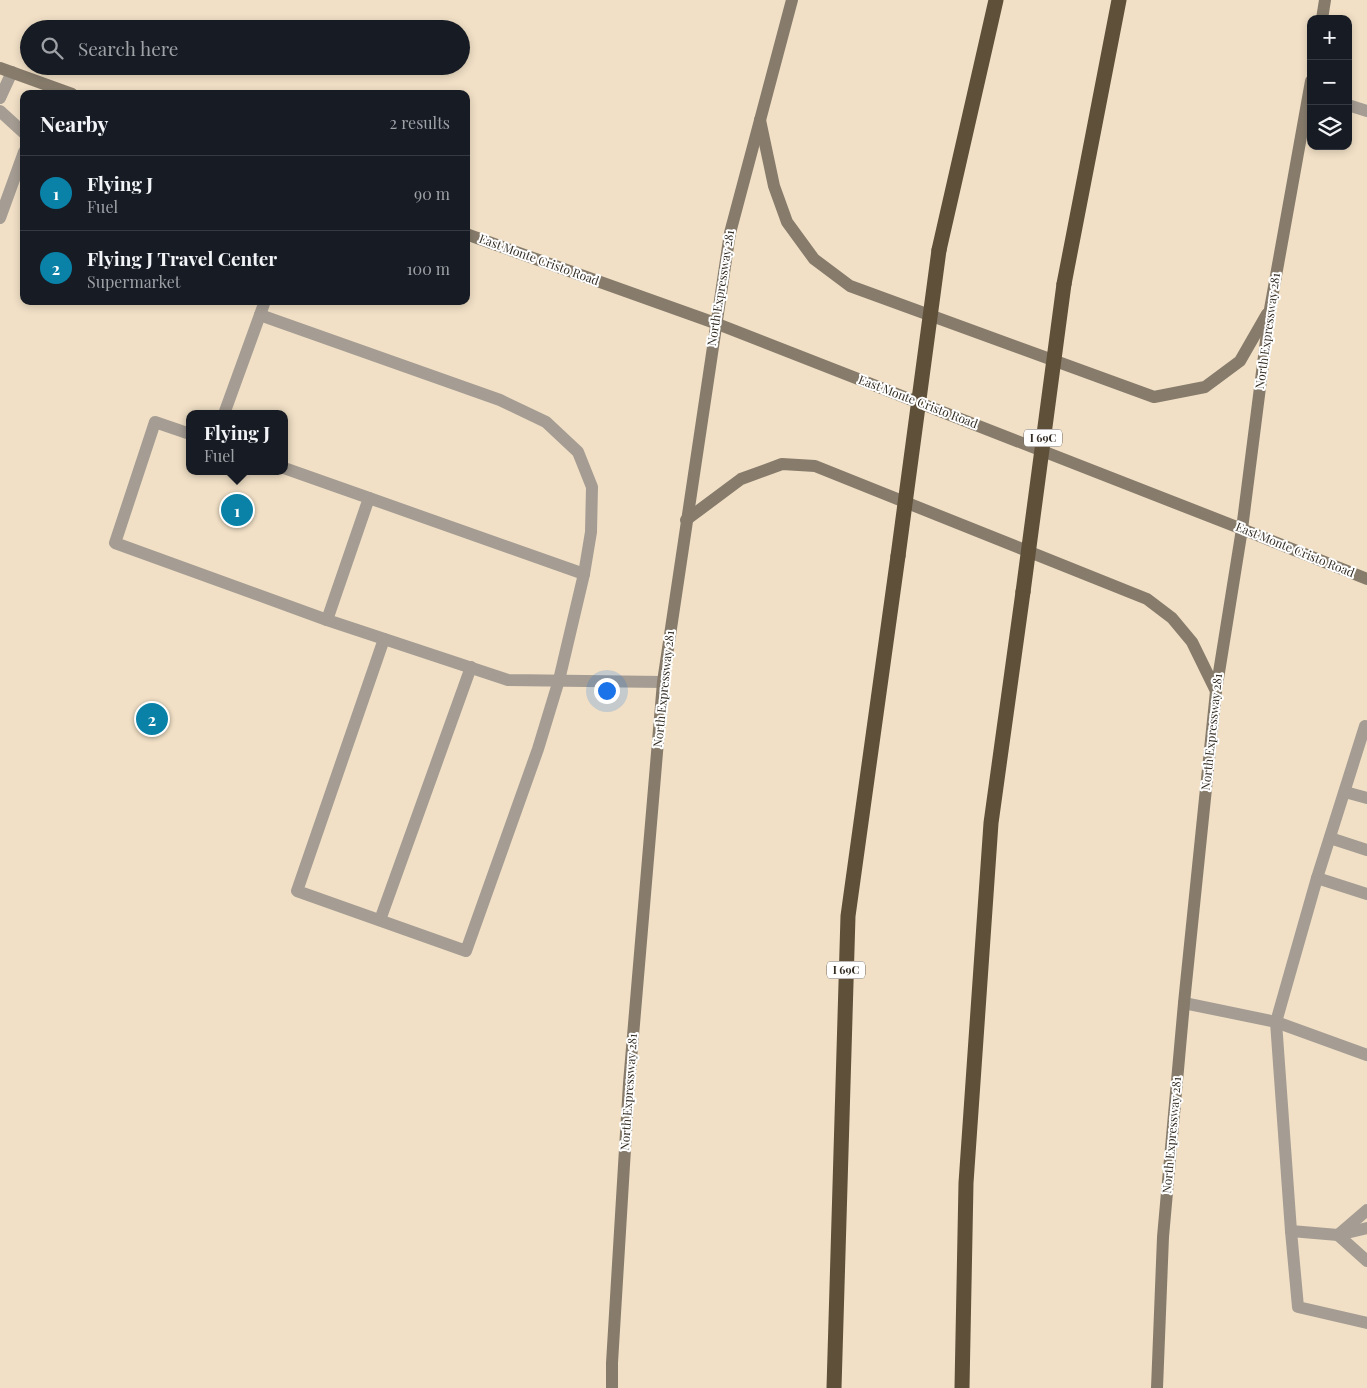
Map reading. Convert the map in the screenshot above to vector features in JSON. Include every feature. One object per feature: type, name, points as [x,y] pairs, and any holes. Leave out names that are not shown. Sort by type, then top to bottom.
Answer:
[{"type":"highway","name":"I 69C","points":[[834,1388],[848,916],[939,250],[996,0]]},
{"type":"highway","name":"I 69C","points":[[962,1388],[966,1182],[991,833],[1064,284],[1119,0]]},
{"type":"main road","name":"North Expressway 281","points":[[612,1388],[629,1083],[663,682],[715,323],[730,233],[792,0]]},
{"type":"main road","points":[[1323,15],[1326,0]]},
{"type":"main road","points":[[6,70],[61,90]]},
{"type":"main road","name":"North Expressway 281","points":[[1157,1388],[1163,1236],[1184,1003],[1216,691],[1242,529],[1270,309],[1307,105]]},
{"type":"main road","points":[[760,117],[774,186],[788,222],[814,259],[850,286],[1154,397],[1205,387],[1240,361],[1270,309]]},
{"type":"main road","name":"East Monte Cristo Road","points":[[470,235],[715,323],[1367,579]]},
{"type":"main road","points":[[686,520],[741,479],[782,464],[815,466],[1147,599],[1172,618],[1192,642],[1216,691]]},
{"type":"lane","points":[[0,98],[6,70]]},
{"type":"lane","points":[[1352,106],[1367,111]]},
{"type":"lane","points":[[0,111],[20,129]]},
{"type":"lane","points":[[0,218],[20,163]]},
{"type":"lane","points":[[225,410],[264,305]]},
{"type":"lane","points":[[260,315],[500,400],[546,422],[578,452],[592,487],[591,532],[584,574],[559,680],[538,748],[466,951],[297,891],[384,639]]},
{"type":"lane","points":[[186,433],[155,422],[115,543],[327,620],[508,680],[663,682]]},
{"type":"lane","points":[[288,469],[584,574]]},
{"type":"lane","points":[[327,620],[369,498]]},
{"type":"lane","points":[[380,920],[472,667]]},
{"type":"lane","points":[[1367,727],[1365,726],[1317,878],[1276,1022],[1298,1307],[1367,1323]]},
{"type":"lane","points":[[1344,792],[1367,798]]},
{"type":"lane","points":[[1330,838],[1367,850]]},
{"type":"lane","points":[[1317,878],[1367,894]]},
{"type":"lane","points":[[1184,1003],[1276,1022],[1367,1055]]},
{"type":"lane","points":[[1338,1235],[1367,1210]]},
{"type":"lane","points":[[1338,1235],[1367,1218]]},
{"type":"lane","points":[[1338,1235],[1367,1228]]},
{"type":"lane","points":[[1291,1231],[1367,1237]]},
{"type":"lane","points":[[1338,1235],[1367,1250]]},
{"type":"lane","points":[[1338,1235],[1367,1261]]},
{"type":"place","name":"Flying J","points":[[237,510]]},
{"type":"place","name":"Flying J Travel Center","points":[[152,719]]}]
